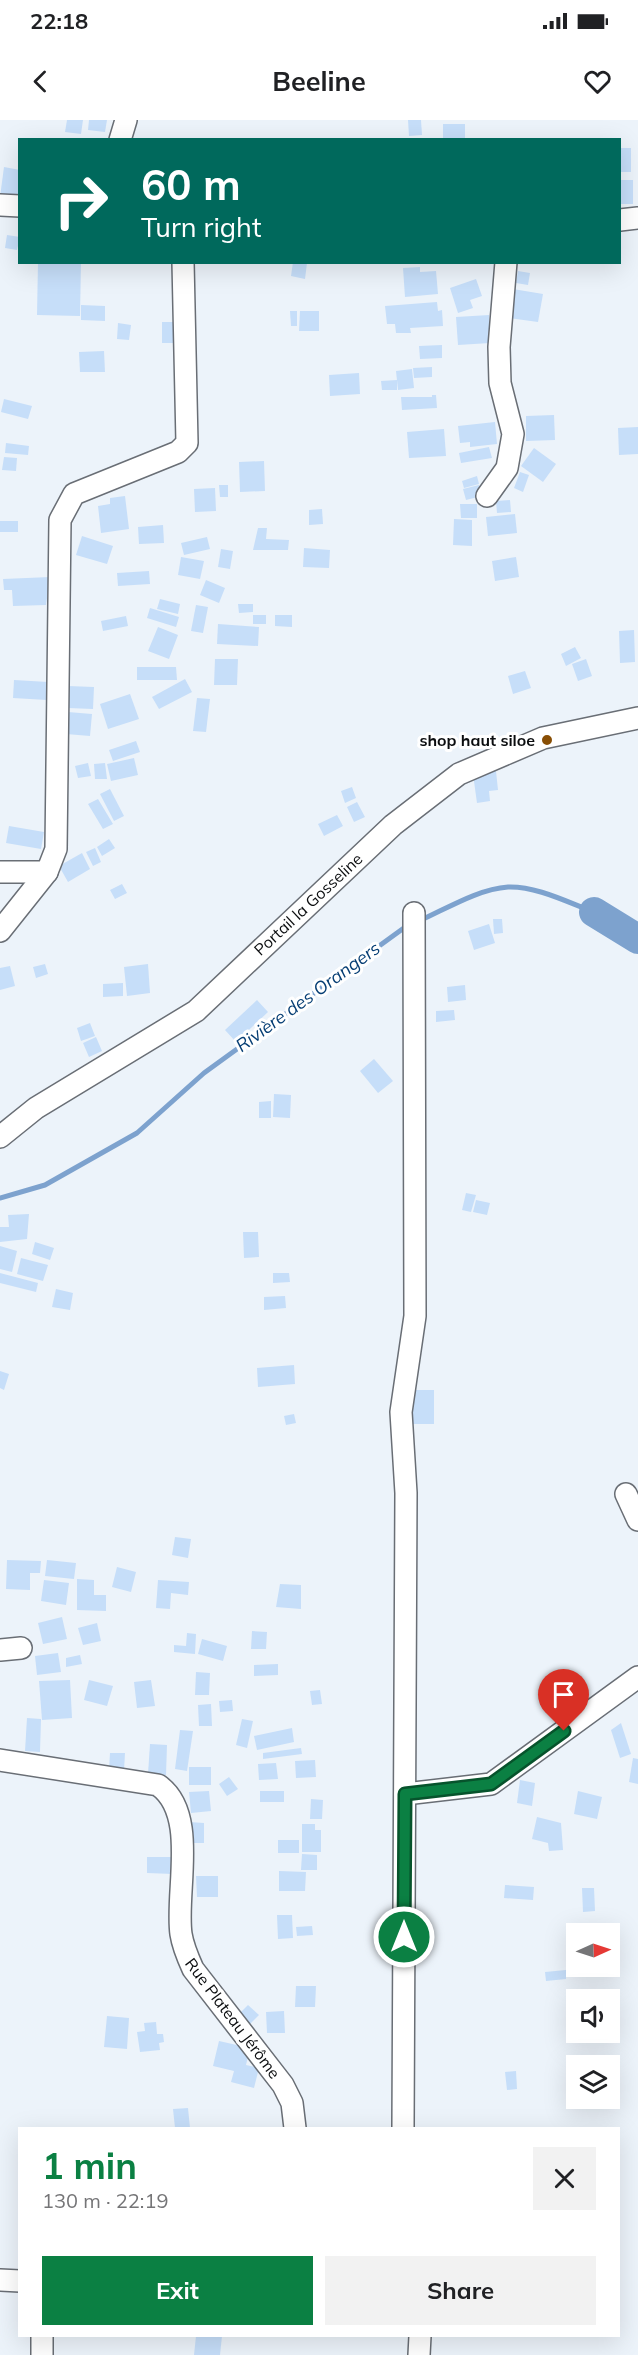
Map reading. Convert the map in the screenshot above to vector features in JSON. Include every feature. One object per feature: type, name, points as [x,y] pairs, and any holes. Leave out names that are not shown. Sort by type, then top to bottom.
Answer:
[{"type":"street","points":[[121,138],[126,120]]},
{"type":"street","points":[[0,205],[18,206]]},
{"type":"street","points":[[621,219],[638,218]]},
{"type":"street","points":[[0,931],[47,872],[56,849],[60,520],[74,494],[178,452],[187,443],[183,264]]},
{"type":"street","points":[[487,496],[507,468],[513,434],[500,383],[499,347],[506,264]]},
{"type":"street","name":"Portail la Gosseline","points":[[1,1131],[196,1011],[393,825],[459,774],[543,738],[638,718]]},
{"type":"street","points":[[0,872],[47,872]]},
{"type":"street","points":[[403,2127],[406,1493],[401,1413],[415,1316],[414,913]]},
{"type":"street","points":[[626,1494],[638,1520]]},
{"type":"street","points":[[405,1794],[491,1784],[638,1677]]},
{"type":"street","name":"Rue Plateau Jérôme","points":[[0,1760],[158,1785],[166,1791],[178,1808],[182,1865],[180,1932],[184,1951],[193,1969],[283,2085],[292,2103],[295,2127]]},
{"type":"street","points":[[0,2280],[18,2281]]},
{"type":"street","points":[[42,2337],[42,2355]]},
{"type":"street","points":[[419,2355],[420,2337]]},
{"type":"building","points":[[67,120],[83,120],[81,134],[65,132]]},
{"type":"building","points":[[89,120],[107,120],[105,132],[88,130]]},
{"type":"building","points":[[408,120],[421,120],[422,135],[409,136]]},
{"type":"building","points":[[443,124],[465,124],[465,138],[443,138]]},
{"type":"building","points":[[621,148],[631,148],[631,172],[621,172]]},
{"type":"building","points":[[4,167],[18,170],[18,200],[0,197]]},
{"type":"building","points":[[621,180],[633,180],[633,204],[621,204]]},
{"type":"building","points":[[7,235],[18,237],[17,250],[5,248]]},
{"type":"building","points":[[38,264],[81,264],[80,316],[37,315]]},
{"type":"building","points":[[293,264],[307,264],[305,279],[291,276]]},
{"type":"building","points":[[420,267],[420,272],[436,271],[438,294],[405,297],[403,268]]},
{"type":"building","points":[[518,271],[530,273],[528,285],[516,283]]},
{"type":"building","points":[[476,279],[482,296],[470,300],[473,308],[458,313],[450,288]]},
{"type":"building","points":[[513,289],[543,294],[538,322],[509,318]]},
{"type":"building","points":[[437,302],[438,311],[442,310],[443,326],[410,328],[411,333],[396,333],[395,324],[387,324],[385,306]]},
{"type":"building","points":[[81,305],[105,306],[105,321],[81,320]]},
{"type":"building","points":[[290,311],[297,311],[297,326],[291,326]]},
{"type":"building","points":[[300,311],[319,311],[319,331],[299,331]]},
{"type":"building","points":[[489,315],[490,343],[458,345],[456,317]]},
{"type":"building","points":[[162,322],[178,322],[177,343],[162,343]]},
{"type":"building","points":[[118,323],[131,325],[129,340],[117,339]]},
{"type":"building","points":[[442,345],[442,358],[420,359],[419,346]]},
{"type":"building","points":[[104,351],[105,372],[80,372],[79,352]]},
{"type":"building","points":[[432,367],[432,377],[414,378],[413,368]]},
{"type":"building","points":[[412,369],[414,388],[398,390],[396,371]]},
{"type":"building","points":[[359,373],[360,394],[330,396],[329,375]]},
{"type":"building","points":[[397,380],[397,390],[382,390],[381,381]]},
{"type":"building","points":[[436,395],[437,408],[402,410],[401,397],[432,397]]},
{"type":"building","points":[[4,399],[32,406],[28,419],[1,412]]},
{"type":"building","points":[[554,415],[555,440],[526,441],[526,416]]},
{"type":"building","points":[[495,422],[497,444],[470,447],[470,442],[460,443],[458,426]]},
{"type":"building","points":[[638,427],[638,454],[619,455],[618,428]]},
{"type":"building","points":[[444,429],[446,456],[409,458],[407,432]]},
{"type":"building","points":[[6,443],[29,446],[28,455],[5,453]]},
{"type":"building","points":[[489,447],[492,458],[461,463],[459,453]]},
{"type":"building","points":[[534,448],[556,464],[543,482],[521,466]]},
{"type":"building","points":[[4,457],[17,458],[16,471],[2,470]]},
{"type":"building","points":[[264,461],[265,491],[240,492],[239,462]]},
{"type":"building","points":[[520,472],[529,475],[523,492],[514,488]]},
{"type":"building","points":[[477,476],[479,484],[464,488],[462,481]]},
{"type":"building","points":[[219,485],[228,485],[228,497],[220,497]]},
{"type":"building","points":[[479,485],[482,496],[466,500],[463,489]]},
{"type":"building","points":[[215,488],[216,511],[195,512],[194,489]]},
{"type":"building","points":[[125,496],[129,529],[101,533],[98,506],[110,504],[110,498]]},
{"type":"building","points":[[510,500],[511,512],[497,513],[496,501]]},
{"type":"building","points":[[460,504],[477,504],[477,518],[461,518]]},
{"type":"building","points":[[322,509],[323,524],[309,525],[309,510]]},
{"type":"building","points":[[515,514],[517,533],[488,536],[486,517]]},
{"type":"building","points":[[454,519],[472,520],[472,546],[453,545]]},
{"type":"building","points":[[0,521],[18,521],[18,532],[0,532]]},
{"type":"building","points":[[163,525],[164,543],[139,544],[138,527]]},
{"type":"building","points":[[258,528],[267,528],[266,539],[289,540],[288,550],[253,550]]},
{"type":"building","points":[[82,536],[113,546],[107,564],[76,555]]},
{"type":"building","points":[[207,537],[210,549],[184,555],[181,543]]},
{"type":"building","points":[[304,548],[330,550],[329,568],[303,567]]},
{"type":"building","points":[[221,549],[233,551],[230,569],[218,567]]},
{"type":"building","points":[[181,557],[204,561],[200,579],[178,575]]},
{"type":"building","points":[[516,557],[519,577],[495,581],[492,561]]},
{"type":"building","points":[[149,571],[150,584],[118,586],[117,573]]},
{"type":"building","points":[[50,577],[46,605],[13,606],[12,590],[4,590],[3,579]]},
{"type":"building","points":[[206,580],[225,588],[219,603],[200,595]]},
{"type":"building","points":[[160,599],[180,604],[178,614],[157,609]]},
{"type":"building","points":[[238,604],[253,604],[253,612],[239,613]]},
{"type":"building","points":[[196,605],[208,607],[203,633],[191,631]]},
{"type":"building","points":[[150,608],[179,617],[176,627],[147,618]]},
{"type":"building","points":[[253,615],[266,615],[266,624],[253,624]]},
{"type":"building","points":[[275,615],[292,615],[292,627],[275,626]]},
{"type":"building","points":[[126,616],[128,626],[103,631],[101,621]]},
{"type":"building","points":[[218,624],[259,627],[258,646],[217,644]]},
{"type":"building","points":[[158,627],[178,635],[169,659],[148,651]]},
{"type":"building","points":[[634,630],[635,662],[620,663],[619,631]]},
{"type":"building","points":[[575,647],[581,658],[566,666],[561,654]]},
{"type":"building","points":[[215,659],[238,659],[237,685],[214,685]]},
{"type":"building","points":[[586,659],[592,676],[578,681],[572,664]]},
{"type":"building","points":[[137,667],[176,667],[177,680],[137,680]]},
{"type":"building","points":[[525,671],[531,688],[513,694],[508,676]]},
{"type":"building","points":[[185,679],[192,692],[159,709],[152,697]]},
{"type":"building","points":[[14,680],[48,682],[47,700],[13,698]]},
{"type":"building","points":[[68,686],[94,687],[93,709],[68,708]]},
{"type":"building","points":[[130,694],[139,719],[108,729],[100,704]]},
{"type":"building","points":[[197,698],[210,699],[206,732],[193,731]]},
{"type":"building","points":[[68,712],[92,714],[90,736],[66,734]]},
{"type":"building","points":[[136,741],[140,752],[113,761],[109,750]]},
{"type":"building","points":[[134,758],[138,775],[111,781],[107,764]]},
{"type":"building","points":[[88,763],[91,776],[78,778],[75,766]]},
{"type":"building","points":[[105,763],[107,779],[95,779],[94,764]]},
{"type":"building","points":[[496,771],[498,790],[489,791],[490,801],[477,803],[473,774]]},
{"type":"building","points":[[352,787],[356,798],[345,803],[341,791]]},
{"type":"building","points":[[110,789],[124,816],[114,821],[100,794]]},
{"type":"building","points":[[98,799],[113,824],[103,829],[88,804]]},
{"type":"building","points":[[357,802],[365,817],[354,822],[347,807]]},
{"type":"building","points":[[337,815],[343,826],[324,836],[318,824]]},
{"type":"building","points":[[9,826],[44,832],[41,849],[6,843]]},
{"type":"building","points":[[109,839],[115,848],[102,856],[97,847]]},
{"type":"building","points":[[95,848],[101,862],[93,866],[86,852]]},
{"type":"building","points":[[82,853],[90,869],[68,882],[59,866]]},
{"type":"building","points":[[122,884],[127,893],[115,899],[110,890]]},
{"type":"building","points":[[493,919],[502,919],[503,933],[494,934]]},
{"type":"building","points":[[489,924],[495,943],[474,950],[468,931]]},
{"type":"building","points":[[45,964],[48,974],[36,978],[33,967]]},
{"type":"building","points":[[148,964],[150,993],[127,996],[124,967]]},
{"type":"building","points":[[10,966],[15,986],[0,990],[0,968]]},
{"type":"building","points":[[123,983],[123,996],[103,997],[103,984]]},
{"type":"building","points":[[465,985],[466,1000],[448,1002],[447,987]]},
{"type":"building","points":[[257,1000],[268,1012],[236,1042],[225,1030]]},
{"type":"building","points":[[454,1010],[455,1020],[436,1022],[436,1011]]},
{"type":"building","points":[[90,1023],[95,1036],[81,1041],[77,1028]]},
{"type":"building","points":[[96,1037],[102,1051],[89,1057],[83,1043]]},
{"type":"building","points":[[374,1059],[393,1081],[378,1093],[360,1071]]},
{"type":"building","points":[[274,1094],[291,1095],[290,1118],[273,1117]]},
{"type":"building","points":[[271,1101],[271,1118],[259,1118],[259,1102]]},
{"type":"building","points":[[466,1193],[476,1195],[471,1212],[462,1210]]},
{"type":"building","points":[[476,1200],[490,1203],[487,1215],[473,1212]]},
{"type":"building","points":[[29,1214],[27,1239],[0,1242],[0,1227],[9,1227],[8,1215]]},
{"type":"building","points":[[243,1232],[258,1232],[259,1257],[244,1258]]},
{"type":"building","points":[[35,1242],[54,1248],[50,1260],[32,1254]]},
{"type":"building","points":[[0,1246],[17,1251],[12,1272],[0,1269]]},
{"type":"building","points":[[21,1258],[48,1265],[43,1281],[17,1274]]},
{"type":"building","points":[[0,1273],[38,1283],[36,1292],[0,1283]]},
{"type":"building","points":[[273,1273],[289,1273],[290,1282],[273,1283]]},
{"type":"building","points":[[56,1289],[73,1293],[70,1310],[52,1307]]},
{"type":"building","points":[[285,1296],[286,1308],[264,1310],[264,1297]]},
{"type":"building","points":[[294,1365],[295,1384],[258,1387],[257,1368]]},
{"type":"building","points":[[0,1371],[9,1374],[4,1390],[0,1388]]},
{"type":"building","points":[[410,1390],[434,1390],[434,1424],[410,1424]]},
{"type":"building","points":[[294,1414],[296,1423],[286,1425],[284,1416]]},
{"type":"building","points":[[175,1537],[191,1539],[188,1558],[172,1555]]},
{"type":"building","points":[[7,1560],[41,1561],[40,1573],[30,1573],[30,1590],[6,1589]]},
{"type":"building","points":[[47,1560],[76,1563],[74,1579],[45,1576]]},
{"type":"building","points":[[117,1567],[136,1572],[131,1592],[112,1587]]},
{"type":"building","points":[[77,1579],[94,1580],[94,1595],[106,1595],[106,1611],[77,1610]]},
{"type":"building","points":[[44,1580],[69,1583],[66,1605],[41,1601]]},
{"type":"building","points":[[158,1580],[189,1582],[188,1595],[171,1593],[170,1609],[156,1608]]},
{"type":"building","points":[[280,1584],[301,1585],[301,1609],[276,1607]]},
{"type":"building","points":[[62,1617],[67,1639],[43,1644],[38,1623]]},
{"type":"building","points":[[97,1623],[101,1641],[83,1645],[78,1628]]},
{"type":"building","points":[[252,1631],[267,1632],[266,1649],[251,1649]]},
{"type":"building","points":[[187,1633],[196,1634],[195,1654],[174,1652],[174,1645],[186,1646]]},
{"type":"building","points":[[202,1639],[227,1646],[223,1661],[198,1654]]},
{"type":"building","points":[[58,1653],[61,1672],[37,1675],[35,1656]]},
{"type":"building","points":[[80,1655],[82,1664],[66,1667],[66,1658]]},
{"type":"building","points":[[278,1664],[278,1675],[254,1676],[254,1665]]},
{"type":"building","points":[[196,1672],[210,1673],[209,1695],[195,1695]]},
{"type":"building","points":[[70,1680],[72,1718],[42,1720],[39,1681]]},
{"type":"building","points":[[89,1680],[113,1686],[107,1706],[84,1700]]},
{"type":"building","points":[[151,1680],[155,1706],[137,1708],[134,1682]]},
{"type":"building","points":[[320,1690],[322,1704],[312,1705],[310,1691]]},
{"type":"building","points":[[232,1700],[233,1711],[220,1712],[219,1701]]},
{"type":"building","points":[[211,1704],[212,1726],[199,1726],[198,1705]]},
{"type":"building","points":[[27,1718],[41,1719],[40,1752],[25,1751]]},
{"type":"building","points":[[242,1719],[253,1721],[247,1748],[236,1745]]},
{"type":"building","points":[[621,1723],[631,1754],[620,1758],[611,1730]]},
{"type":"building","points":[[292,1728],[294,1742],[257,1750],[254,1736]]},
{"type":"building","points":[[180,1730],[193,1731],[187,1771],[175,1769]]},
{"type":"building","points":[[150,1744],[167,1745],[166,1775],[148,1774]]},
{"type":"building","points":[[301,1748],[302,1754],[263,1759],[263,1753]]},
{"type":"building","points":[[110,1753],[125,1753],[124,1771],[109,1770]]},
{"type":"building","points":[[633,1758],[638,1759],[638,1784],[629,1782]]},
{"type":"building","points":[[315,1760],[316,1777],[296,1778],[295,1761]]},
{"type":"building","points":[[276,1763],[278,1779],[259,1780],[258,1764]]},
{"type":"building","points":[[189,1767],[211,1767],[211,1785],[189,1785]]},
{"type":"building","points":[[229,1777],[238,1789],[227,1796],[219,1784]]},
{"type":"building","points":[[520,1780],[535,1783],[532,1806],[517,1803]]},
{"type":"building","points":[[209,1791],[211,1811],[191,1813],[189,1792]]},
{"type":"building","points":[[260,1791],[284,1791],[284,1802],[260,1802]]},
{"type":"building","points":[[578,1791],[602,1797],[597,1819],[574,1814]]},
{"type":"building","points":[[311,1799],[323,1800],[322,1819],[310,1819]]},
{"type":"building","points":[[537,1817],[561,1823],[563,1850],[549,1851],[548,1843],[532,1839]]},
{"type":"building","points":[[189,1822],[204,1823],[204,1843],[188,1843]]},
{"type":"building","points":[[302,1824],[315,1824],[315,1830],[321,1830],[321,1852],[302,1852]]},
{"type":"building","points":[[278,1840],[299,1840],[299,1853],[278,1853]]},
{"type":"building","points":[[302,1854],[317,1855],[317,1870],[301,1870]]},
{"type":"building","points":[[147,1857],[174,1857],[173,1874],[147,1873]]},
{"type":"building","points":[[279,1871],[306,1872],[305,1891],[279,1891]]},
{"type":"building","points":[[196,1876],[218,1876],[218,1897],[197,1897]]},
{"type":"building","points":[[505,1885],[534,1887],[533,1900],[504,1898]]},
{"type":"building","points":[[582,1888],[594,1888],[595,1911],[583,1912]]},
{"type":"building","points":[[277,1915],[292,1915],[293,1938],[278,1939]]},
{"type":"building","points":[[312,1926],[313,1935],[297,1936],[296,1927]]},
{"type":"building","points":[[566,1970],[566,1979],[546,1981],[545,1972]]},
{"type":"building","points":[[296,1986],[316,1986],[315,2007],[295,2007]]},
{"type":"building","points":[[248,2005],[259,2015],[249,2025],[238,2015]]},
{"type":"building","points":[[284,2011],[285,2033],[267,2033],[266,2012]]},
{"type":"building","points":[[107,2016],[129,2018],[127,2049],[104,2047]]},
{"type":"building","points":[[156,2022],[157,2034],[163,2034],[164,2042],[159,2043],[160,2050],[140,2052],[137,2032],[145,2031],[144,2023]]},
{"type":"building","points":[[219,2041],[250,2048],[246,2065],[259,2068],[254,2088],[231,2082],[234,2071],[213,2066]]},
{"type":"building","points":[[516,2071],[517,2089],[507,2090],[505,2072]]},
{"type":"building","points":[[188,2108],[190,2127],[175,2127],[173,2109]]},
{"type":"building","points":[[196,2337],[222,2337],[220,2355],[194,2355]]},
{"type":"waterway","name":"Rivière des Orangers","points":[[419,921],[474,895],[508,887],[540,892],[594,912]]},
{"type":"waterway","name":"Rivière des Orangers","points":[[594,912],[638,939]]},
{"type":"waterway","name":"Rivière des Orangers","points":[[0,1198],[45,1185],[137,1133],[204,1073],[408,925]]},
{"type":"place","name":"shop haut siloe","points":[[547,740]]},
{"type":"route","points":[[404,1937],[405,1794],[491,1784],[564,1731]]}]
